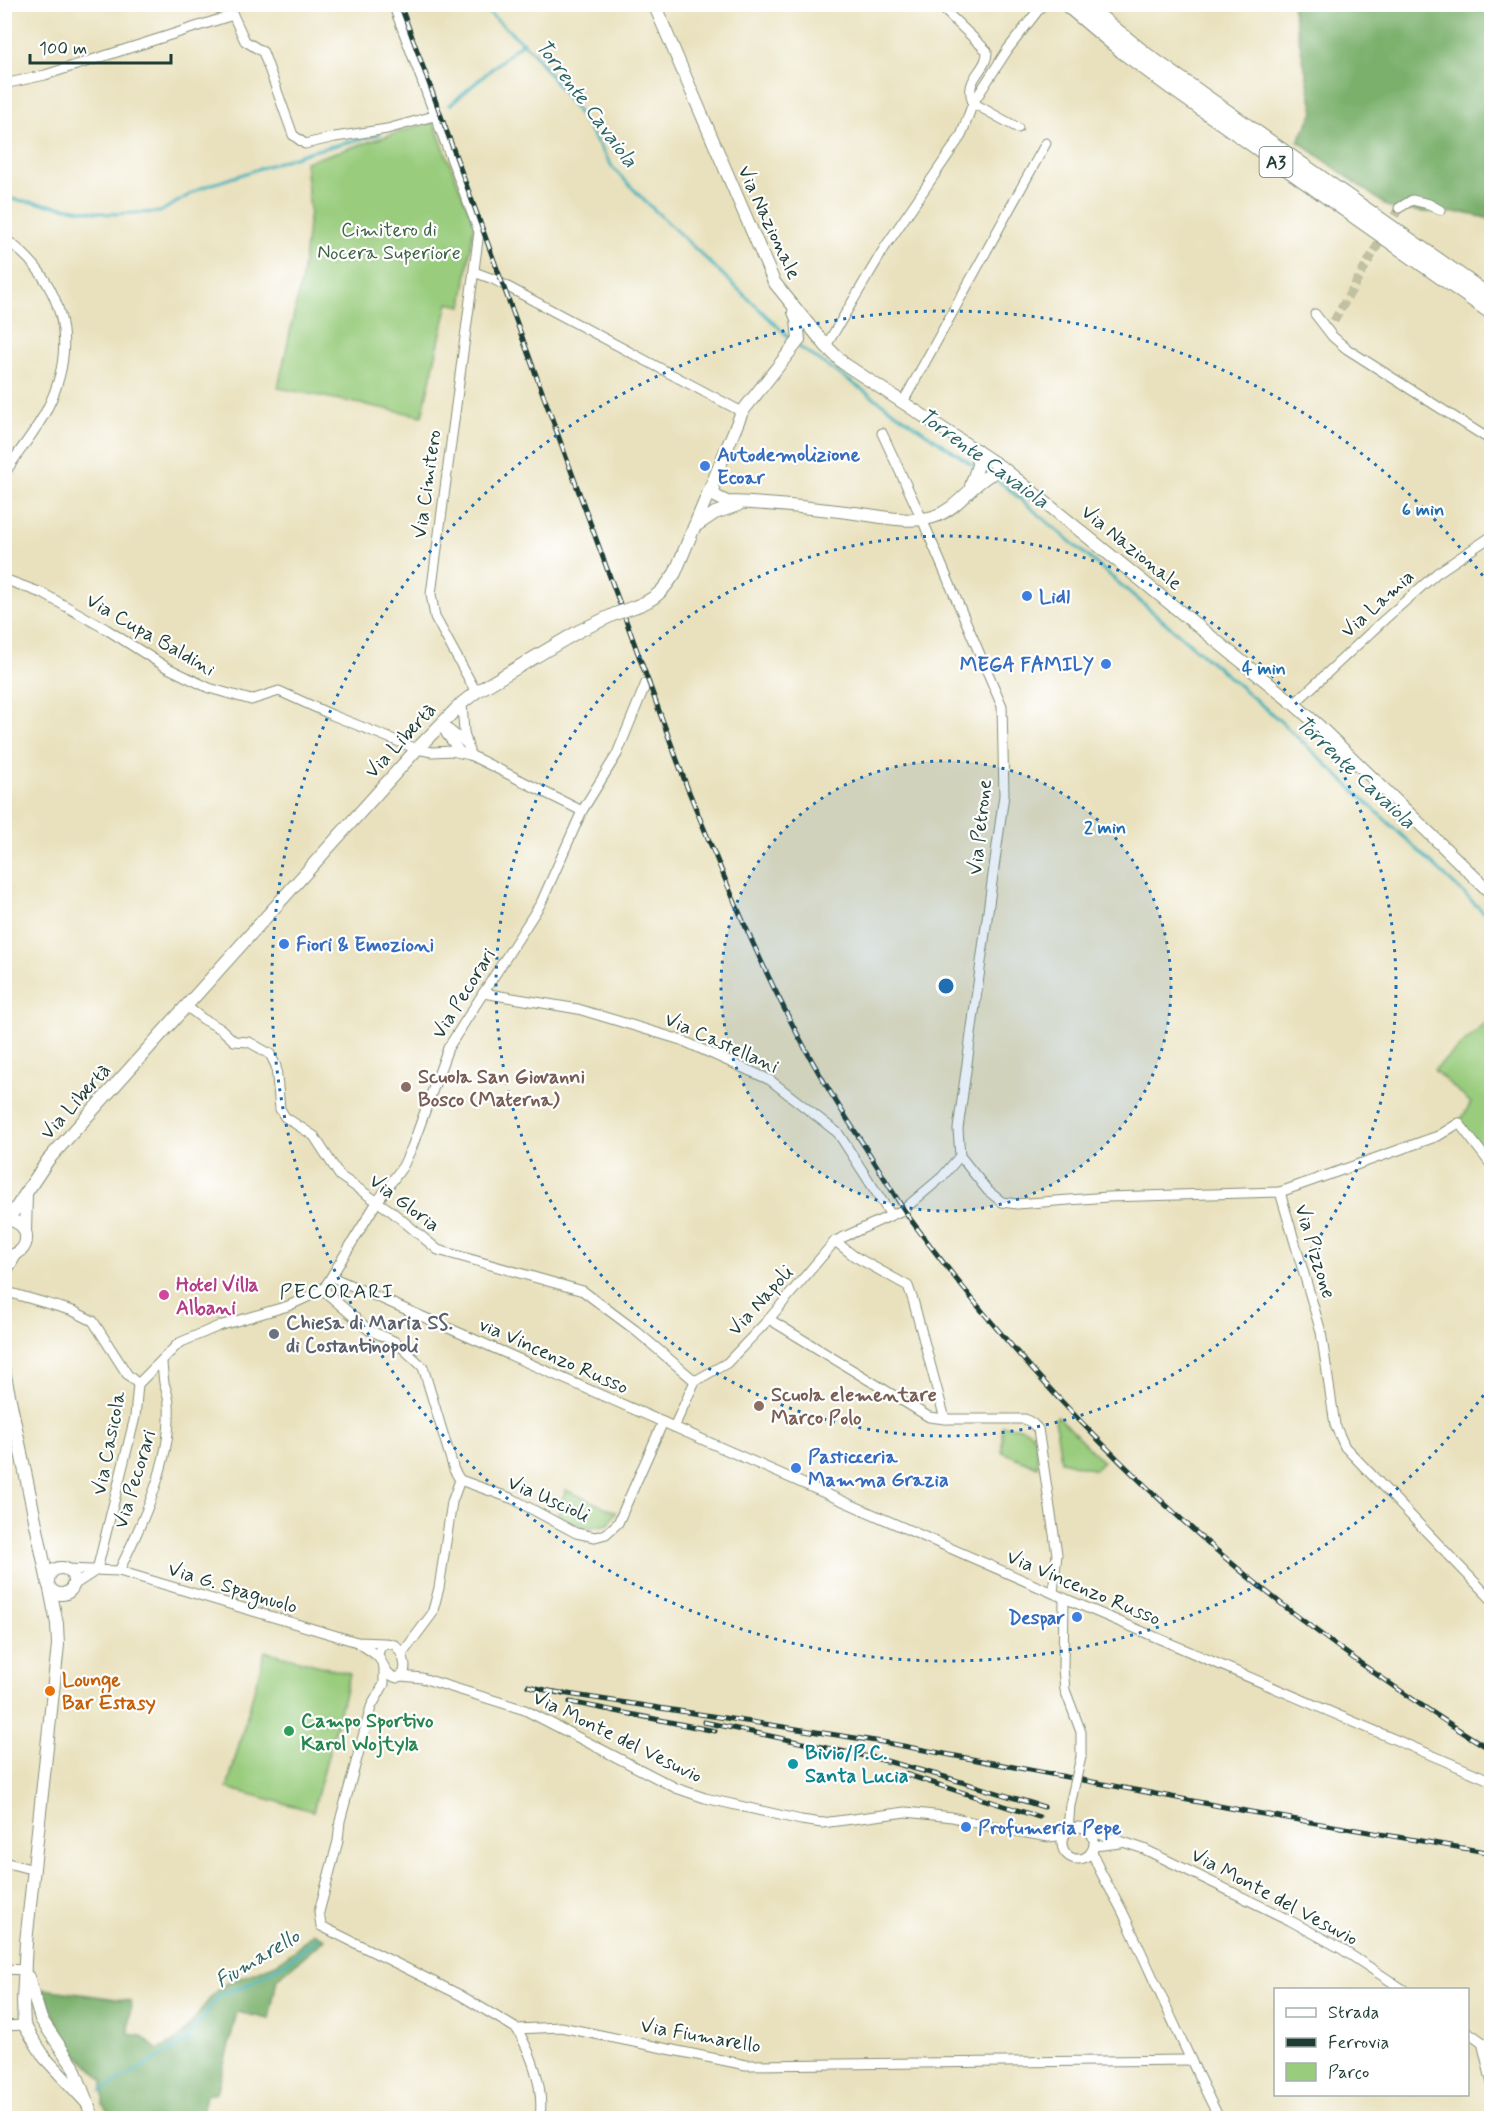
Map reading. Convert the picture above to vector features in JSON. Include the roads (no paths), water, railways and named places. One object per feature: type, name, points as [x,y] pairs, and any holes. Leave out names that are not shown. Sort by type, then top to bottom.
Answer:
[{"type":"highway","name":"A3","points":[[1065,4],[1172,88],[1491,313]]},
{"type":"highway","name":"A3","points":[[1084,4],[1166,70],[1491,298]]},
{"type":"main road","name":"Via Nazionale","points":[[654,4],[774,282],[826,346],[843,363],[1004,469],[1294,705],[1320,727],[1491,894]]},
{"type":"main road","points":[[791,305],[799,340],[814,341],[826,346]]},
{"type":"main road","name":"Via Libertà","points":[[5,1219],[14,1211],[48,1160],[417,749],[462,703],[476,692],[579,631],[648,602],[663,591],[675,573],[742,412],[799,340]]},
{"type":"main road","points":[[969,490],[978,465],[976,450]]},
{"type":"main road","points":[[712,485],[715,496],[720,500],[906,519],[927,518],[953,506],[992,472],[1004,469]]},
{"type":"main road","points":[[693,527],[715,513],[750,502]]},
{"type":"main road","points":[[4,1274],[10,1255],[20,1251],[26,1243],[26,1194]]},
{"type":"main road","points":[[5,1219],[17,1221],[25,1231]]},
{"type":"main road","points":[[4,1371],[57,1624],[56,1675],[26,1942],[24,2025],[45,2058],[88,2104]]},
{"type":"main road","points":[[40,1549],[74,1577],[57,1624]]},
{"type":"main road","points":[[49,1585],[53,1571],[63,1569]]},
{"type":"main road","points":[[49,1585],[57,1594],[71,1589]]},
{"type":"main road","points":[[26,1970],[41,2019],[73,2066],[93,2118]]},
{"type":"main road","points":[[24,2025],[41,2019]]},
{"type":"street","name":"Via Cimitero","points":[[393,4],[479,232],[431,594],[439,626],[476,692]]},
{"type":"street","points":[[938,4],[987,51],[987,57],[972,80],[970,96],[973,103],[1018,128]]},
{"type":"street","points":[[826,346],[885,247],[961,136],[973,103],[1008,49],[1043,4]]},
{"type":"street","points":[[4,84],[45,75],[233,15],[245,41],[263,52],[294,135],[305,144],[387,129],[434,116]]},
{"type":"street","points":[[903,402],[1046,143]]},
{"type":"street","points":[[1399,208],[1409,201],[1416,200],[1440,210]]},
{"type":"street","points":[[4,238],[21,250],[45,278],[59,310],[64,350],[58,382],[47,410],[4,475]]},
{"type":"street","points":[[474,272],[493,279],[742,412]]},
{"type":"street","points":[[1315,314],[1332,336],[1359,357],[1491,441]]},
{"type":"street","points":[[1332,336],[1334,321]]},
{"type":"street","name":"Via Petrone","points":[[882,433],[927,518],[1002,706],[1004,795],[958,1129],[960,1156]]},
{"type":"street","name":"Via Lamia","points":[[1294,705],[1437,573],[1491,538]]},
{"type":"street","name":"Via Cupa Baldini","points":[[4,579],[44,594],[106,629],[166,667],[209,688],[251,700],[279,692],[417,749],[466,754]]},
{"type":"street","name":"Via Pecorari","points":[[323,1290],[377,1202],[403,1166],[448,1048],[541,903],[582,811],[617,754],[646,683]]},
{"type":"street","points":[[462,703],[466,754]]},
{"type":"street","points":[[441,724],[447,735],[466,754],[582,811]]},
{"type":"street","points":[[441,724],[467,744]]},
{"type":"street","name":"Via Castellani","points":[[483,993],[578,1009],[681,1040],[770,1080],[838,1133],[891,1215]]},
{"type":"street","name":"Via Gloria","points":[[186,1006],[221,1029],[234,1041],[249,1042],[270,1054],[276,1066],[280,1109],[285,1117],[314,1136],[340,1176],[438,1250],[583,1291],[635,1330],[695,1381]]},
{"type":"street","points":[[1280,1192],[1438,1136],[1459,1123],[1491,1166]]},
{"type":"street","points":[[891,1215],[903,1210],[942,1177],[960,1156]]},
{"type":"street","name":"Via Pizzone","points":[[960,1156],[988,1191],[1002,1202],[1017,1204],[1108,1197],[1280,1192],[1322,1332],[1335,1425],[1345,1447],[1491,1600]]},
{"type":"street","name":"Via Napoli","points":[[695,1381],[727,1363],[769,1319],[835,1241],[891,1215]]},
{"type":"street","points":[[835,1241],[854,1256],[908,1286],[945,1419]]},
{"type":"street","name":"via Vincenzo Russo","points":[[332,1277],[663,1422]]},
{"type":"street","points":[[138,1384],[179,1343],[219,1326],[288,1306],[323,1290],[369,1330],[396,1341],[423,1367],[454,1470],[460,1480],[452,1503],[439,1588],[432,1614],[402,1654]]},
{"type":"street","name":"Via Casicola","points":[[4,1291],[73,1311],[93,1321],[127,1374],[138,1384],[135,1417],[97,1570]]},
{"type":"street","points":[[769,1319],[929,1416],[945,1419],[1025,1419],[1032,1423],[1038,1429],[1057,1554],[1053,1593]]},
{"type":"street","name":"Via Pecorari","points":[[119,1571],[137,1535],[149,1503],[168,1436],[169,1403],[162,1360]]},
{"type":"street","points":[[674,1427],[695,1381]]},
{"type":"street","name":"Via Vincenzo Russo","points":[[663,1422],[1064,1598],[1491,1781]]},
{"type":"street","name":"Via Uscioli","points":[[460,1480],[513,1499],[576,1533],[595,1537],[606,1534],[618,1523],[663,1422]]},
{"type":"street","name":"Via G. Spagnuolo","points":[[63,1569],[119,1571],[357,1642],[384,1643]]},
{"type":"street","points":[[71,1589],[97,1570]]},
{"type":"street","points":[[1064,1598],[1065,1690],[1081,1732],[1081,1758],[1062,1845],[1064,1850]]},
{"type":"street","name":"Via G. Spagnuolo","points":[[357,1642],[380,1659]]},
{"type":"street","points":[[384,1684],[399,1677],[404,1673],[405,1664],[402,1654],[395,1645],[384,1643],[379,1649],[380,1659],[388,1674],[399,1677]]},
{"type":"street","name":"Via Monte del Vesuvio","points":[[405,1664],[422,1678]]},
{"type":"street","points":[[384,1668],[384,1684],[371,1707],[340,1821],[338,1842],[319,1912],[321,1926],[460,1995],[517,2030],[528,2048],[538,2078],[542,2104],[540,2118]]},
{"type":"street","name":"Via Monte del Vesuvio","points":[[399,1677],[422,1678],[525,1710],[676,1788],[705,1798],[801,1820],[822,1823],[906,1812],[928,1813],[1049,1837],[1078,1827],[1085,1829],[1144,1849],[1289,1920],[1340,1948],[1402,1988]]},
{"type":"street","points":[[1070,1809],[1093,1837],[1093,1849],[1101,1874],[1118,1900],[1190,2060],[1219,2118]]},
{"type":"street","name":"Via Monte del Vesuvio","points":[[1049,1837],[1066,1854],[1076,1859],[1086,1857],[1093,1849],[1124,1843]]},
{"type":"street","points":[[1076,1859],[1101,1874]]},
{"type":"street","points":[[4,1862],[34,1870]]},
{"type":"street","points":[[4,1969],[26,1970]]},
{"type":"street","points":[[4,2026],[24,2025]]},
{"type":"street","name":"Via Fiumarello","points":[[517,2030],[561,2026],[746,2065],[1190,2060]]},
{"type":"street","points":[[1469,2033],[1491,2049]]},
{"type":"street","points":[[1482,2042],[1491,2084]]},
{"type":"waterway","name":"Torrente Cavaiola","points":[[479,4],[533,52],[582,118],[613,168],[793,341]]},
{"type":"waterway","points":[[450,105],[523,42]]},
{"type":"waterway","points":[[4,198],[109,214],[160,212],[201,188],[309,152],[380,134]]},
{"type":"waterway","name":"Torrente Cavaiola","points":[[798,346],[973,465]]},
{"type":"waterway","name":"Torrente Cavaiola","points":[[991,477],[1004,485],[1278,719],[1492,920]]},
{"type":"waterway","name":"Fiumarello","points":[[101,2091],[184,2043],[219,1996],[251,1983],[289,1961],[318,1938]]},
{"type":"tunnel","points":[[1334,321],[1399,208]]},
{"type":"railway","points":[[400,4],[687,787],[735,903],[788,1017],[841,1109],[907,1214],[960,1283],[1010,1344],[1119,1460],[1237,1568],[1299,1618],[1410,1698],[1492,1750]]},
{"type":"railway","points":[[528,1686],[563,1694]]},
{"type":"railway","points":[[555,1692],[882,1742],[1251,1812],[1492,1853]]},
{"type":"railway","points":[[570,1702],[715,1731]]},
{"type":"railway","points":[[704,1722],[879,1759],[1044,1807]]},
{"type":"railway","points":[[905,1774],[1039,1817]]},
{"type":"place","name":"Autodemolizione Ecoar","points":[[705,466]]},
{"type":"place","name":"Lidl","points":[[1027,596]]},
{"type":"place","name":"MEGA FAMILY","points":[[1106,664]]},
{"type":"place","name":"Fiori & Emozioni","points":[[284,944]]},
{"type":"place","name":"Scuola San Giovanni Bosco (Materna)","points":[[406,1087]]},
{"type":"place","name":"Hotel Villa Albani","points":[[164,1295]]},
{"type":"place","name":"Chiesa di Maria SS. di Costantinopoli","points":[[274,1334]]},
{"type":"place","name":"Scuola elementare Marco Polo","points":[[759,1406]]},
{"type":"place","name":"Pasticceria Mamma Grazia","points":[[796,1468]]},
{"type":"place","name":"Despar","points":[[1077,1617]]},
{"type":"place","name":"Lounge Bar Estasy","points":[[50,1691]]},
{"type":"place","name":"Campo Sportivo Karol Wojtyla","points":[[289,1731]]},
{"type":"place","name":"Bivio/P.C. Santa Lucia","points":[[793,1764]]},
{"type":"place","name":"Profumeria Pepe","points":[[966,1827]]},
{"type":"district","name":"PECORARI","points":[[337,1291]]},
{"type":"park label","name":"Cimitero di Nocera Superiore","points":[[389,240]]}]
